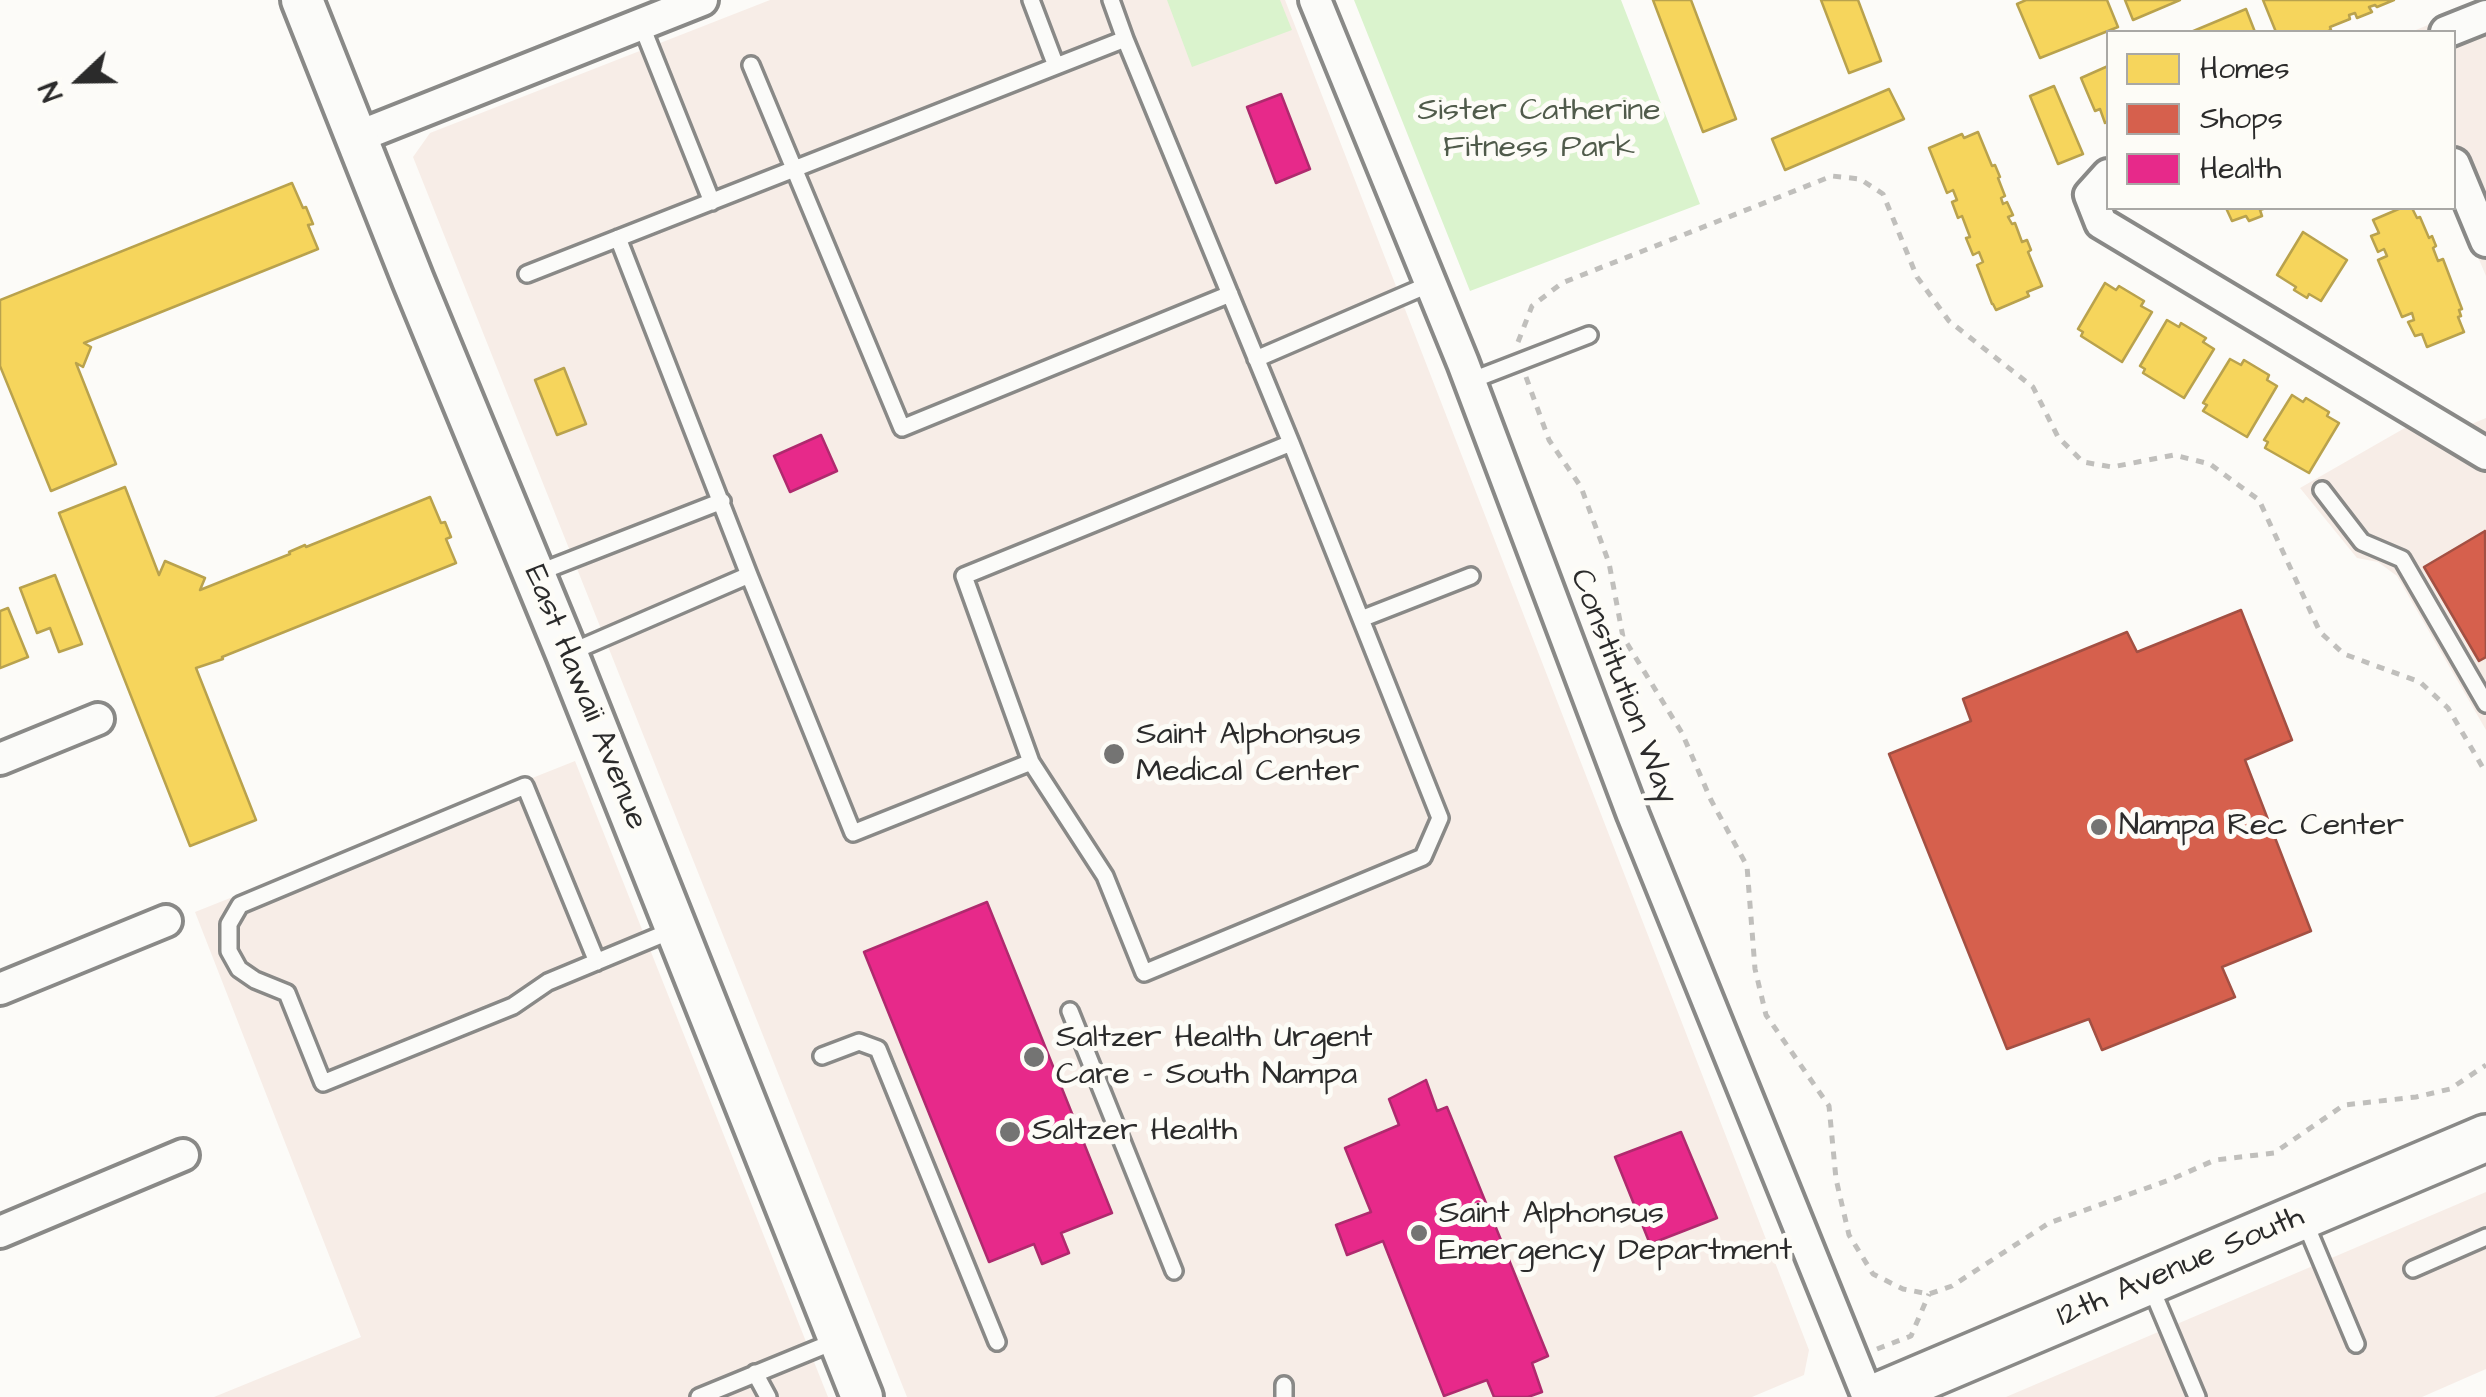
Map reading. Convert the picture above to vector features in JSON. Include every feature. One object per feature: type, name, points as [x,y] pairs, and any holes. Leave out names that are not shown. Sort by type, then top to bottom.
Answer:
[{"type":"main road","name":"12th Avenue South","points":[[1876,1397],[2302,1216],[2483,1147]]},
{"type":"street","name":"East Hawaii Avenue","points":[[302,0],[862,1397]]},
{"type":"street","points":[[357,138],[702,0]]},
{"type":"street","name":"Constitution Way","points":[[1315,0],[1470,382],[1638,827],[1868,1397]]},
{"type":"street","points":[[2451,30],[2486,16]]},
{"type":"street","points":[[2456,169],[2486,240]]},
{"type":"street","points":[[2106,177],[2090,196],[2101,223],[2486,454]]},
{"type":"street","points":[[0,758],[98,719]]},
{"type":"street","points":[[0,989],[166,921]]},
{"type":"street","points":[[0,1232],[184,1155]]},
{"type":"lane","points":[[1031,0],[1056,66]]},
{"type":"lane","points":[[1111,0],[1291,443],[1440,818],[1423,858],[1144,973],[1105,876],[1031,762],[964,576],[1291,443]]},
{"type":"lane","points":[[641,24],[712,202]]},
{"type":"lane","points":[[527,274],[1125,39]]},
{"type":"lane","points":[[751,65],[902,428],[1230,294]]},
{"type":"lane","points":[[618,238],[853,833],[1031,762]]},
{"type":"lane","points":[[1256,358],[1430,284]]},
{"type":"lane","points":[[1470,382],[1588,335]]},
{"type":"lane","points":[[2322,490],[2362,542],[2402,559],[2485,699]]},
{"type":"lane","points":[[534,574],[722,501]]},
{"type":"lane","points":[[567,654],[749,575]]},
{"type":"lane","points":[[1361,619],[1471,576]]},
{"type":"lane","points":[[2470,676],[2486,666]]},
{"type":"lane","points":[[598,962],[526,786],[240,904],[229,924],[229,951],[238,969],[287,992],[324,1083],[513,1006],[548,982],[598,962],[677,929]]},
{"type":"lane","points":[[1070,1012],[1174,1271]]},
{"type":"lane","points":[[822,1056],[859,1042],[878,1049],[996,1342]]},
{"type":"lane","points":[[2302,1216],[2356,1344]]},
{"type":"lane","points":[[2413,1269],[2486,1237]]},
{"type":"lane","points":[[2148,1282],[2197,1397]]},
{"type":"lane","points":[[698,1397],[839,1339]]},
{"type":"lane","points":[[756,1373],[768,1397]]},
{"type":"path","points":[[2486,773],[2448,708],[2420,682],[2344,654],[2320,632],[2258,500],[2210,464],[2174,455],[2112,467],[2083,462],[2058,437],[2033,388],[1949,321],[1917,276],[1884,194],[1860,180],[1832,176],[1562,283],[1532,306],[1518,342],[1528,386],[1549,440],[1581,487],[1610,563],[1623,637],[1682,733],[1710,800],[1747,866],[1754,969],[1766,1015],[1830,1106],[1836,1179],[1849,1235],[1874,1274],[1903,1289],[1929,1294],[1952,1286],[2049,1222],[2216,1160],[2274,1152],[2344,1105],[2450,1089],[2486,1065]]},
{"type":"path","points":[[1852,1358],[1912,1336],[1929,1294]]},
{"type":"shaded area","name":"Saint Alphonsus Medical Center","points":[[770,0],[1285,0],[1809,1350],[1804,1375],[1752,1397],[907,1397],[413,157],[430,133]]},
{"type":"shaded area","points":[[2486,1],[2486,276],[2456,205],[2456,30],[2416,30]]},
{"type":"shaded area","points":[[2438,409],[2469,425],[2486,418],[2486,730],[2397,576],[2378,562],[2357,558],[2300,488]]},
{"type":"shaded area","points":[[575,761],[828,1397],[214,1397],[361,1337],[195,912]]},
{"type":"shaded area","points":[[2486,1192],[2486,1369],[2422,1397],[2006,1397]]},
{"type":"green space","points":[[1167,0],[1280,0],[1292,30],[1192,67]]},
{"type":"green space","name":"Sister Catherine Fitness Park","points":[[1354,0],[1621,0],[1700,204],[1470,291]]},
{"type":"building: Homes","points":[[1653,0],[1691,0],[1736,119],[1703,132]]},
{"type":"building: Homes","points":[[1821,0],[1858,0],[1881,61],[1849,73]]},
{"type":"building: Homes","points":[[2026,0],[2107,0],[2118,27],[2040,58],[2017,4]]},
{"type":"building: Homes","points":[[2125,0],[2180,0],[2133,20]]},
{"type":"building: Homes","points":[[2263,0],[2394,0],[2369,7],[2372,12],[2357,18],[2355,13],[2349,15],[2350,19],[2330,27],[2331,30],[2275,30]]},
{"type":"building: Homes","points":[[2246,9],[2254,30],[2196,30]]},
{"type":"building: Homes","points":[[2106,67],[2105,123],[2100,109],[2095,111],[2081,78]]},
{"type":"building: Homes","points":[[2054,86],[2083,154],[2058,164],[2030,96]]},
{"type":"building: Homes","points":[[1889,89],[1904,119],[1785,170],[1772,139]]},
{"type":"building: Homes","points":[[1978,132],[2000,177],[2003,204],[2007,202],[2013,215],[2008,217],[2015,223],[2022,242],[2027,240],[2042,286],[1996,310],[1977,265],[1983,262],[1979,252],[1973,255],[1962,216],[1958,218],[1952,202],[1957,200],[1953,190],[1947,193],[1929,148],[1962,134],[1964,138]]},
{"type":"building: Homes","points":[[292,183],[313,224],[308,225],[318,249],[84,343],[91,347],[83,367],[76,363],[116,464],[51,491],[0,366],[0,300]]},
{"type":"building: Homes","points":[[2227,210],[2260,210],[2262,216],[2249,221],[2246,216],[2232,221]]},
{"type":"building: Homes","points":[[2396,210],[2413,210],[2420,217],[2429,238],[2432,236],[2438,261],[2443,259],[2462,309],[2458,317],[2464,332],[2427,347],[2422,334],[2415,336],[2408,322],[2414,320],[2412,313],[2402,317],[2378,260],[2387,256],[2384,249],[2378,252],[2371,236],[2379,233],[2373,220]]},
{"type":"building: Homes","points":[[2303,232],[2347,260],[2321,301],[2309,294],[2307,298],[2277,275]]},
{"type":"building: Homes","points":[[2105,283],[2116,290],[2119,286],[2144,301],[2141,306],[2152,312],[2122,362],[2081,336],[2083,332],[2078,329]]},
{"type":"building: Homes","points":[[2167,320],[2179,327],[2181,323],[2206,338],[2203,342],[2214,349],[2184,398],[2143,373],[2145,369],[2140,366]]},
{"type":"building: Homes","points":[[2230,359],[2241,365],[2244,360],[2269,375],[2267,380],[2277,386],[2247,437],[2203,411],[2207,405],[2203,403]]},
{"type":"building: Homes","points":[[564,368],[586,424],[557,435],[535,380]]},
{"type":"building: Homes","points":[[2292,395],[2303,402],[2306,398],[2339,423],[2309,473],[2265,448],[2268,442],[2264,440]]},
{"type":"building: Homes","points":[[125,487],[159,575],[165,561],[205,578],[200,590],[430,497],[451,537],[446,539],[456,563],[196,668],[256,820],[190,846],[59,513]]},
{"type":"building: Homes","points":[[55,575],[82,644],[59,652],[50,628],[37,633],[20,588]]},
{"type":"building: Homes","points":[[8,608],[28,657],[0,668],[0,611]]},
{"type":"building: Shops","points":[[2485,531],[2486,657],[2479,661],[2424,567]]},
{"type":"building: Shops","name":"Nampa Rec Center","points":[[2241,610],[2292,740],[2245,760],[2311,931],[2222,967],[2235,997],[2102,1050],[2089,1019],[2007,1049],[1889,754],[1971,721],[1963,699],[2127,632],[2137,652]]},
{"type":"building: Health","points":[[1281,94],[1310,169],[1276,183],[1247,107]]},
{"type":"building: Health","points":[[821,435],[837,471],[790,492],[774,456]]},
{"type":"building: Health","points":[[987,902],[1112,1213],[1061,1233],[1069,1253],[1042,1264],[1034,1244],[989,1262],[864,952]]},
{"type":"building: Health","name":"Saint Alphonsus Emergency Department","points":[[1426,1080],[1437,1111],[1447,1107],[1548,1356],[1532,1363],[1542,1392],[1528,1397],[1494,1397],[1487,1380],[1444,1396],[1383,1241],[1347,1255],[1336,1225],[1371,1212],[1345,1148],[1399,1125],[1389,1099]]},
{"type":"building: Health","points":[[1681,1132],[1717,1218],[1650,1244],[1615,1157]]},
{"type":"place","name":"Saint Alphonsus Medical Center","points":[[1114,754]]},
{"type":"place","name":"Nampa Rec Center","points":[[2099,827]]},
{"type":"place","name":"Saltzer Health Urgent Care - South Nampa","points":[[1034,1057]]},
{"type":"place","name":"Saltzer Health","points":[[1010,1132]]},
{"type":"place","name":"Saint Alphonsus Emergency Department","points":[[1419,1233]]}]
